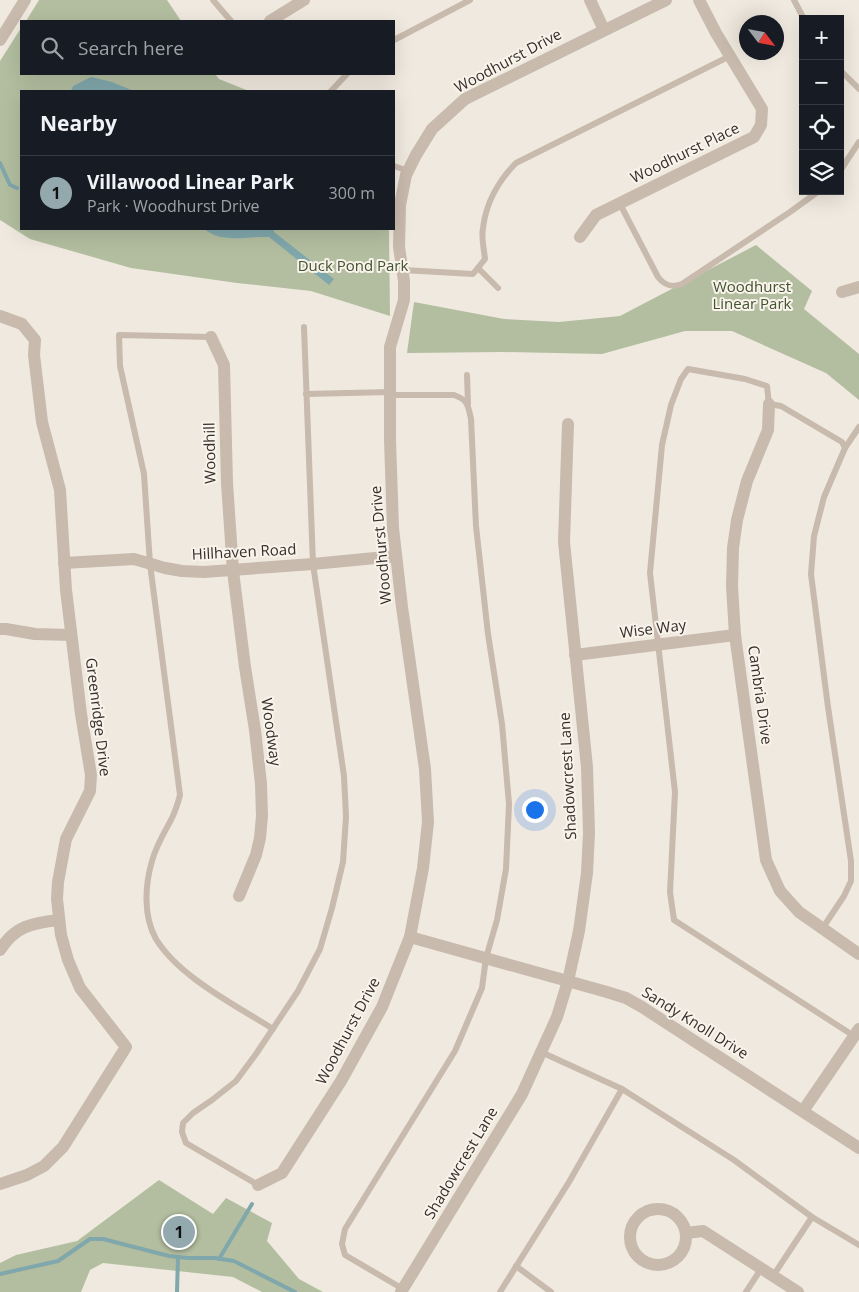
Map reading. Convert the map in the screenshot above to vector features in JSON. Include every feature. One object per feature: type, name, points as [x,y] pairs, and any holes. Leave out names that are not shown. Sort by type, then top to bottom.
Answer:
[{"type":"street","points":[[0,40],[25,0]]},
{"type":"street","points":[[272,20],[304,0]]},
{"type":"street","points":[[590,0],[604,30]]},
{"type":"street","name":"Woodhurst Drive","points":[[258,1185],[282,1173],[341,1081],[382,1007],[410,937],[423,868],[428,822],[425,769],[393,528],[390,394],[390,347],[393,331],[404,300],[403,270],[399,247],[400,205],[408,171],[432,129],[465,99],[666,0]]},
{"type":"street","name":"Woodhurst Place","points":[[580,237],[596,215],[754,137],[761,125],[762,109],[716,33],[699,0]]},
{"type":"street","points":[[842,292],[859,287]]},
{"type":"street","name":"Greenridge Drive","points":[[0,316],[22,324],[34,340],[42,422],[60,490],[64,563],[71,635],[91,775],[90,791],[66,839],[58,882],[59,920],[68,960],[80,988],[126,1047],[63,1147],[44,1166],[28,1175],[0,1184]]},
{"type":"street","name":"Woodhill","points":[[211,337],[224,365],[227,483],[233,571]]},
{"type":"street","name":"Cambria Drive","points":[[769,404],[768,430],[747,481],[737,520],[733,548],[732,586],[735,635],[766,860],[780,891],[799,912],[859,954]]},
{"type":"street","name":"Shadowcrest Lane","points":[[402,1290],[522,1094],[557,1016],[568,982],[579,932],[587,873],[589,833],[587,766],[564,542],[568,424]]},
{"type":"street","name":"Hillhaven Road","points":[[64,563],[134,559],[182,571],[233,571],[396,556]]},
{"type":"street","name":"Woodway","points":[[233,571],[245,667],[256,730],[262,816],[256,855],[239,896]]},
{"type":"street","points":[[0,629],[36,634],[71,635]]},
{"type":"street","name":"Wise Way","points":[[575,656],[735,635]]},
{"type":"street","points":[[0,950],[7,938],[20,929],[36,923],[59,920]]},
{"type":"street","name":"Sandy Knoll Drive","points":[[410,937],[626,998],[859,1148]]},
{"type":"street","points":[[804,1111],[857,1032]]},
{"type":"street","points":[[659,1209],[674,1214],[684,1225],[686,1233],[681,1254],[670,1263],[663,1265],[644,1261],[634,1252],[630,1240],[633,1224],[638,1218],[651,1210],[659,1209]]},
{"type":"street","points":[[686,1233],[703,1231],[798,1292]]},
{"type":"lane","points":[[213,0],[230,20]]},
{"type":"lane","points":[[395,39],[470,0]]},
{"type":"lane","points":[[794,0],[802,15]]},
{"type":"lane","points":[[403,270],[473,274],[485,259],[482,230],[488,205],[498,185],[516,163],[730,56]]},
{"type":"lane","points":[[844,74],[859,89]]},
{"type":"lane","points":[[332,90],[346,75]]},
{"type":"lane","points":[[844,165],[859,142]]},
{"type":"lane","points":[[395,166],[408,171]]},
{"type":"lane","points":[[620,204],[658,277],[668,286],[674,287],[682,284],[813,195]]},
{"type":"lane","points":[[478,268],[498,288]]},
{"type":"lane","points":[[258,1185],[186,1143],[182,1132],[183,1123],[193,1113],[236,1081],[274,1029],[298,991],[320,948],[343,862],[346,817],[344,776],[313,564],[304,327]]},
{"type":"lane","points":[[211,337],[119,335],[120,366],[144,474],[150,564],[180,795],[172,818],[160,837],[152,861],[147,883],[147,911],[156,938],[173,961],[200,982],[274,1029]]},
{"type":"lane","points":[[844,448],[842,442],[781,406],[769,404],[767,386],[744,378],[688,369],[681,379],[671,405],[662,445],[650,572],[675,792],[670,892],[674,920],[857,1032]]},
{"type":"lane","points":[[402,1290],[345,1255],[342,1244],[345,1229],[455,1051],[482,988],[486,958],[497,920],[506,869],[509,804],[502,724],[488,634],[476,526],[467,376]]},
{"type":"lane","points":[[306,394],[454,395],[462,398],[468,404]]},
{"type":"lane","points":[[822,929],[844,896],[850,881],[850,861],[811,574],[814,536],[824,497],[844,448],[859,427]]},
{"type":"lane","points":[[541,1052],[622,1089],[734,1160],[812,1217],[859,1245]]},
{"type":"lane","points":[[500,1292],[569,1182],[622,1089]]},
{"type":"lane","points":[[772,1276],[812,1217]]},
{"type":"lane","points":[[516,1266],[552,1292]]},
{"type":"lane","points":[[746,1292],[761,1269]]},
{"type":"green space","points":[[39,0],[167,0],[180,20],[27,20]]},
{"type":"green space","name":"Duck Pond Park","points":[[20,30],[20,75],[216,75],[219,79],[246,90],[20,90],[20,230],[389,230],[390,316],[311,291],[131,268],[30,239],[0,220],[0,61]]},
{"type":"green space","name":"Woodhurst Linear Park","points":[[756,245],[812,291],[804,309],[859,354],[859,400],[826,373],[732,331],[685,331],[602,354],[407,353],[414,302],[504,319],[559,322],[620,316]]},
{"type":"green space","points":[[159,1180],[213,1214],[226,1198],[272,1223],[267,1241],[299,1279],[323,1292],[262,1292],[233,1277],[103,1263],[90,1270],[81,1292],[0,1292],[0,1263],[16,1255],[77,1241]]},
{"type":"water","points":[[91,77],[112,82],[132,90],[71,90],[73,86]]},
{"type":"water","points":[[205,230],[274,230],[274,232],[334,279],[329,285],[269,237],[227,238],[211,234]]},
{"type":"waterway","points":[[0,163],[10,185],[17,188]]},
{"type":"waterway","points":[[219,1259],[252,1204]]},
{"type":"waterway","points":[[0,1274],[58,1261],[90,1239],[103,1239],[169,1256],[215,1258],[234,1261],[295,1292]]},
{"type":"waterway","points":[[177,1292],[178,1257]]},
{"type":"place","name":"Villawood Linear Park","points":[[179,1232]]}]
